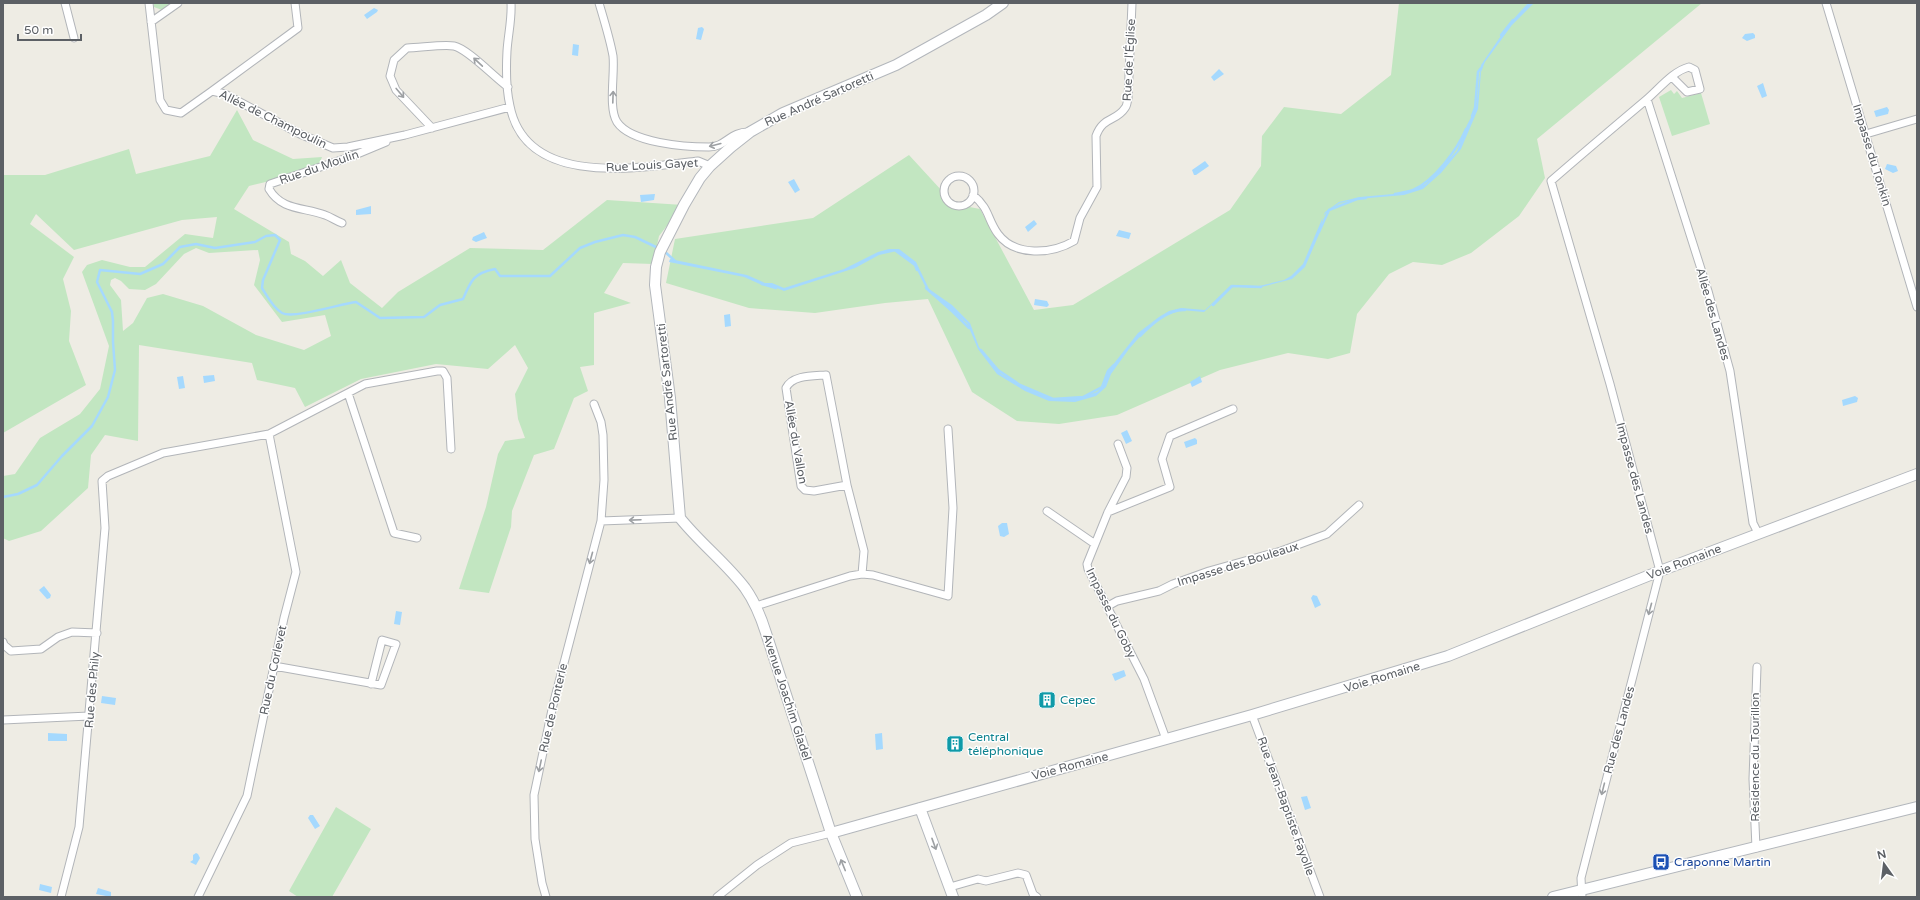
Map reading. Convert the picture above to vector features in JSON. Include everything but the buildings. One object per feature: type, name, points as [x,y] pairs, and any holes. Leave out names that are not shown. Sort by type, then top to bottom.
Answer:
[{"type":"street","points":[[65,3],[74,38]]},
{"type":"street","name":"Allée de Champoulin","points":[[149,3],[160,100],[166,110],[181,113],[298,28],[295,3]]},
{"type":"street","points":[[151,22],[178,3]]},
{"type":"street","name":"Rue Louis Gayet","points":[[511,3],[507,52],[510,107],[516,126],[528,142],[548,157],[559,162],[610,169],[698,161],[710,166]]},
{"type":"street","points":[[599,3],[612,54],[613,110],[615,118],[621,126],[629,132],[664,144],[710,147],[721,144],[740,132],[750,132]]},
{"type":"street","name":"Rue André Sartoretti","points":[[680,518],[670,398],[655,285],[656,266],[662,248],[700,178],[710,166],[750,132],[783,113],[900,63],[986,16],[1003,3]]},
{"type":"street","name":"Rue de l'Église","points":[[973,195],[984,204],[998,234],[1013,247],[1035,251],[1063,248],[1074,241],[1080,218],[1097,187],[1096,136],[1103,123],[1125,109],[1128,99],[1132,3]]},
{"type":"street","name":"Impasse du Tonkin","points":[[1826,3],[1917,307]]},
{"type":"street","points":[[432,128],[396,90],[390,76],[394,60],[407,48],[454,46],[471,56],[495,79],[508,87]]},
{"type":"street","points":[[1647,99],[1672,77]]},
{"type":"street","name":"Allée de Champoulin","points":[[212,91],[225,94],[300,134],[333,148]]},
{"type":"street","name":"Impasse des Landes","points":[[1647,99],[1551,181],[1610,384],[1660,571]]},
{"type":"street","name":"Allée des Landes","points":[[1647,99],[1708,291],[1730,371],[1753,523],[1758,533]]},
{"type":"street","name":"Rue du Moulin","points":[[333,148],[348,147],[405,135],[510,107]]},
{"type":"street","points":[[1866,134],[1917,119]]},
{"type":"street","name":"Rue du Moulin","points":[[342,224],[324,215],[290,207],[272,194],[269,189],[270,184],[350,157],[405,135]]},
{"type":"street","points":[[962,176],[970,181],[973,186],[973,195],[968,203],[963,205],[954,204],[947,198],[944,189],[946,184],[953,177],[962,176]]},
{"type":"street","points":[[269,434],[365,384],[443,371],[447,378],[451,449]]},
{"type":"street","name":"Allée du Vallon","points":[[846,485],[814,491],[805,490],[801,486],[786,388],[789,382],[794,379],[826,375],[846,485],[864,550],[862,574]]},
{"type":"street","points":[[348,393],[394,534],[417,538]]},
{"type":"street","name":"Rue de Ponterle","points":[[546,897],[542,883],[535,838],[534,794],[553,705],[601,521],[604,480],[603,436],[601,422],[594,404]]},
{"type":"street","points":[[1108,512],[1170,486],[1162,459],[1170,436],[1233,409]]},
{"type":"street","points":[[756,606],[850,576],[862,574],[873,575],[948,596],[953,508],[948,430]]},
{"type":"street","name":"Rue des Phily","points":[[61,897],[79,827],[105,528],[102,481],[108,476],[163,452],[269,434]]},
{"type":"street","name":"Rue du Corlevet","points":[[198,897],[247,796],[284,618],[296,572],[269,434]]},
{"type":"street","name":"Impasse du Goby","points":[[1118,444],[1127,468],[1126,477],[1108,512],[1087,564],[1088,569],[1144,679],[1166,739]]},
{"type":"street","name":"Voie Romaine","points":[[831,833],[1252,715],[1448,656],[1660,571],[1917,474]]},
{"type":"street","name":"Impasse des Bouleaux","points":[[1108,606],[1118,601],[1159,591],[1173,584],[1209,571],[1280,551],[1327,534],[1359,505]]},
{"type":"street","points":[[1047,510],[1095,544]]},
{"type":"street","points":[[601,521],[680,518]]},
{"type":"street","name":"Avenue Joachim Gladel","points":[[680,518],[691,532],[731,572],[745,589],[756,606],[831,833],[857,897]]},
{"type":"street","name":"Rue des Landes","points":[[1582,893],[1581,878],[1660,571]]},
{"type":"street","points":[[3,642],[4,645],[11,651],[41,649],[58,637],[72,632],[97,633]]},
{"type":"street","points":[[274,666],[371,684],[381,685],[396,644],[382,640],[371,684]]},
{"type":"street","name":"Résidence du Tourillon","points":[[1756,848],[1753,779],[1757,667]]},
{"type":"street","name":"Rue Jean-Baptiste Fayolle","points":[[1252,715],[1320,897]]},
{"type":"street","points":[[3,720],[89,716]]},
{"type":"street","points":[[1553,897],[1582,893],[1917,807]]},
{"type":"street","points":[[920,808],[951,892],[978,880],[986,882],[1018,872],[1026,876],[1031,890],[1037,897]]},
{"type":"street","points":[[717,897],[757,865],[791,843],[831,833]]},
{"type":"green space","points":[[154,3],[172,3],[162,10],[154,7]]},
{"type":"green space","points":[[1399,3],[1702,3],[1537,139],[1545,178],[1519,216],[1471,253],[1442,265],[1413,262],[1389,274],[1357,314],[1350,353],[1328,359],[1288,353],[1220,370],[1117,415],[1059,424],[1017,421],[972,392],[928,299],[885,303],[815,313],[749,308],[666,283],[675,239],[813,218],[909,155],[954,204],[980,209],[1034,310],[1073,305],[1230,210],[1261,166],[1262,136],[1284,107],[1341,114],[1391,75]]},
{"type":"green space","points":[[1671,90],[1674,94],[1677,91],[1682,98],[1701,93],[1710,124],[1672,136],[1659,97]]},
{"type":"green space","points":[[237,110],[253,140],[293,159],[322,157],[316,172],[295,175],[249,186],[234,209],[289,242],[291,254],[305,261],[323,276],[341,260],[350,283],[382,308],[398,292],[470,248],[543,250],[607,200],[683,205],[659,236],[653,264],[623,263],[604,293],[631,303],[594,313],[594,365],[580,367],[588,391],[574,398],[554,449],[534,455],[512,511],[511,527],[489,593],[459,589],[486,507],[498,454],[505,441],[525,438],[518,419],[515,394],[528,368],[515,345],[488,369],[436,364],[361,379],[305,407],[295,388],[257,380],[252,363],[139,345],[138,441],[105,435],[91,455],[88,488],[41,531],[9,541],[3,538],[3,476],[15,474],[40,438],[80,414],[100,389],[109,346],[82,272],[87,265],[102,260],[130,267],[145,267],[185,234],[213,238],[217,217],[182,220],[74,250],[36,214],[30,224],[74,257],[63,279],[71,311],[69,341],[86,385],[3,433],[3,175],[45,175],[129,149],[136,174],[210,156]],"holes":[[[196,248],[209,253],[258,250],[260,260],[254,285],[282,322],[325,315],[331,336],[304,350],[256,335],[203,306],[163,294],[147,298],[133,323],[123,331],[121,300],[110,285],[111,280],[115,278],[121,281],[129,289],[145,290],[156,284],[184,254]]]},
{"type":"green space","points":[[336,807],[371,829],[332,897],[298,897],[289,891]]},
{"type":"water","points":[[1528,3],[1534,3],[1512,25],[1485,62],[1481,72],[1478,109],[1461,149],[1441,173],[1423,189],[1404,195],[1357,199],[1340,203],[1324,215],[1325,212],[1339,202],[1360,197],[1404,193],[1426,184],[1457,151],[1467,125],[1476,108],[1481,65],[1509,24]]},
{"type":"water","points":[[374,8],[378,10],[377,12],[367,19],[364,15]]},
{"type":"water","points":[[702,27],[704,29],[701,40],[696,39],[698,28]]},
{"type":"water","points":[[1753,33],[1755,38],[1747,41],[1742,38],[1745,34]]},
{"type":"water","points":[[573,44],[579,45],[578,56],[572,55]]},
{"type":"water","points":[[1219,69],[1224,74],[1214,81],[1211,77]]},
{"type":"water","points":[[1763,83],[1767,96],[1762,98],[1757,86]]},
{"type":"water","points":[[1887,107],[1889,110],[1888,114],[1876,117],[1874,111]]},
{"type":"water","points":[[1205,161],[1209,166],[1194,175],[1192,170]]},
{"type":"water","points":[[1887,164],[1896,166],[1898,171],[1893,173],[1885,169]]},
{"type":"water","points":[[794,179],[800,190],[795,193],[788,182]]},
{"type":"water","points":[[655,194],[654,200],[641,202],[640,195]]},
{"type":"water","points":[[371,206],[371,214],[356,215],[356,210]]},
{"type":"water","points":[[1323,217],[1320,232],[1305,267],[1292,279],[1258,288],[1232,286],[1204,312],[1181,310],[1162,317],[1151,324],[1129,349],[1111,374],[1106,387],[1096,396],[1075,402],[1049,401],[1025,391],[997,374],[978,349],[967,323],[927,290],[914,264],[897,251],[879,255],[855,268],[784,291],[772,286],[762,285],[744,277],[669,262],[670,259],[747,275],[765,283],[772,283],[784,288],[844,269],[878,252],[889,249],[899,249],[916,262],[929,289],[952,305],[970,323],[979,347],[1001,374],[1025,388],[1054,399],[1081,397],[1097,392],[1103,386],[1108,371],[1138,333],[1169,311],[1181,308],[1205,310],[1231,285],[1259,286],[1284,280],[1291,276],[1303,264]]},
{"type":"water","points":[[1034,220],[1037,224],[1028,232],[1025,227]]},
{"type":"water","points":[[1119,230],[1131,233],[1129,239],[1116,236]]},
{"type":"water","points":[[484,232],[487,238],[476,242],[472,240],[473,237]]},
{"type":"water","points":[[1035,299],[1047,301],[1049,305],[1047,307],[1034,305]]},
{"type":"water","points":[[730,314],[731,326],[725,327],[724,315]]},
{"type":"water","points":[[214,375],[215,381],[204,383],[203,376]]},
{"type":"water","points":[[183,376],[185,388],[179,389],[177,377]]},
{"type":"water","points":[[1200,376],[1202,382],[1192,387],[1190,382]]},
{"type":"water","points":[[1855,396],[1858,398],[1857,402],[1843,406],[1842,400]]},
{"type":"water","points":[[1127,430],[1132,441],[1126,444],[1121,433]]},
{"type":"water","points":[[1195,438],[1197,440],[1197,444],[1186,448],[1184,442]]},
{"type":"water","points":[[1002,523],[1007,523],[1009,534],[1004,537],[1000,536],[998,526]]},
{"type":"water","points":[[44,586],[51,595],[50,598],[47,599],[39,590]]},
{"type":"water","points":[[1313,595],[1317,596],[1321,605],[1315,608],[1311,598]]},
{"type":"water","points":[[396,611],[402,612],[400,625],[394,624]]},
{"type":"water","points":[[1124,670],[1126,676],[1115,681],[1112,674]]},
{"type":"water","points":[[102,696],[116,698],[115,705],[101,703]]},
{"type":"water","points":[[48,733],[67,734],[67,741],[48,741]]},
{"type":"water","points":[[882,733],[883,749],[876,750],[875,734]]},
{"type":"water","points":[[1307,796],[1311,808],[1305,810],[1301,797]]},
{"type":"water","points":[[310,815],[313,815],[320,826],[315,829],[308,818]]},
{"type":"water","points":[[196,853],[200,858],[196,865],[190,862],[193,860],[193,855]]},
{"type":"water","points":[[40,884],[52,887],[51,893],[39,890]]},
{"type":"water","points":[[98,888],[111,892],[111,897],[96,894]]},
{"type":"waterway","points":[[1501,35],[1513,20]]},
{"type":"waterway","points":[[1472,116],[1475,108],[1478,72],[1481,68]]},
{"type":"waterway","points":[[1395,194],[1413,190],[1429,180],[1451,155],[1466,129]]},
{"type":"waterway","points":[[1319,232],[1329,210],[1357,199],[1366,198]]},
{"type":"waterway","points":[[3,497],[18,494],[37,485],[62,456],[92,426],[108,397],[115,370],[113,321],[112,312],[97,282],[100,270],[140,274],[163,264],[180,247],[196,244],[215,248],[255,242],[266,236],[275,235],[280,240],[263,280],[262,288],[273,305],[282,313],[306,313],[356,302],[380,318],[424,317],[440,305],[463,299],[474,278],[488,271],[495,269],[500,276],[550,276],[580,248],[595,242],[623,235],[635,237],[658,248]]},
{"type":"waterway","points":[[663,250],[675,261]]},
{"type":"waterway","points":[[896,251],[915,265],[917,270]]},
{"type":"waterway","points":[[762,284],[776,288]]},
{"type":"waterway","points":[[1213,305],[1232,286],[1261,287]]},
{"type":"waterway","points":[[926,288],[969,328]]},
{"type":"waterway","points":[[1140,336],[1160,318],[1172,312],[1185,310]]},
{"type":"waterway","points":[[981,350],[998,370],[1020,385],[1053,399],[1083,397],[1102,387],[1108,371],[1114,365]]},
{"type":"place","name":"Cepec","points":[[1047,700]]},
{"type":"place","name":"Central téléphonique","points":[[955,744]]},
{"type":"place","name":"Craponne Martin","points":[[1661,862]]}]
